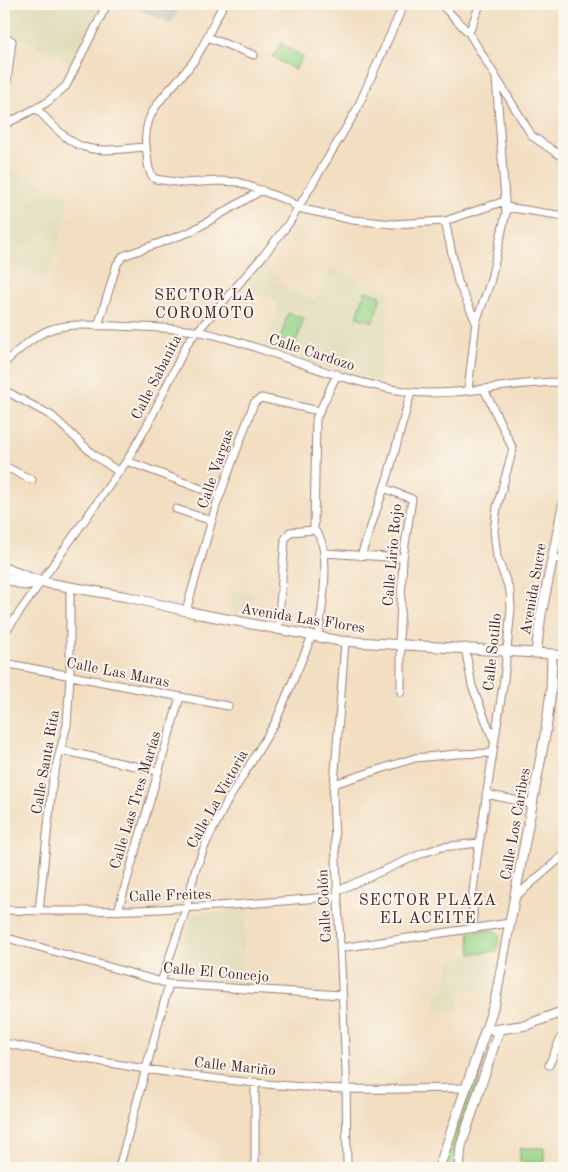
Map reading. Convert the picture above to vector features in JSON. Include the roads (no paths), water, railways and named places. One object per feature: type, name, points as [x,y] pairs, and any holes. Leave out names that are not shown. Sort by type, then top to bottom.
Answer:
[{"type":"street","points":[[4,125],[55,97],[66,86],[107,4]]},
{"type":"street","points":[[224,4],[194,61],[162,96],[146,127],[146,147],[151,175],[158,180],[183,184],[229,181],[262,190],[289,201],[298,208],[379,223],[408,224],[444,221],[506,204],[564,217]]},
{"type":"street","name":"Calle Sabanita","points":[[4,634],[127,461],[149,422],[188,342],[263,256],[298,208],[353,116],[404,4]]},
{"type":"street","points":[[441,4],[470,33],[532,136],[564,158]]},
{"type":"street","points":[[470,33],[480,4]]},
{"type":"street","points":[[4,37],[12,41],[6,89]]},
{"type":"street","points":[[207,38],[254,54]]},
{"type":"street","points":[[468,390],[476,322],[494,268],[506,204],[496,78]]},
{"type":"street","points":[[36,108],[59,131],[82,147],[93,149],[146,147]]},
{"type":"street","points":[[98,326],[117,264],[123,256],[190,232],[262,190]]},
{"type":"street","points":[[444,221],[458,282],[476,322]]},
{"type":"street","name":"Calle Cardozo","points":[[4,363],[32,339],[46,331],[65,326],[98,326],[195,332],[218,336],[369,384],[411,392],[468,390],[514,384],[564,382]]},
{"type":"street","points":[[314,530],[315,423],[337,374]]},
{"type":"street","name":"Calle Sotillo","points":[[473,928],[473,891],[507,650],[510,591],[497,557],[494,531],[498,501],[513,448],[484,388]]},
{"type":"street","points":[[4,390],[52,416],[94,455],[119,472]]},
{"type":"street","name":"Calle Lirio Rojo","points":[[360,556],[384,488],[411,392]]},
{"type":"street","name":"Calle Vargas","points":[[186,611],[220,496],[245,422],[256,400],[265,399],[319,411]]},
{"type":"street","points":[[127,461],[220,496]]},
{"type":"street","points":[[4,466],[32,480]]},
{"type":"street","name":"Calle Lirio Rojo","points":[[384,488],[412,498],[402,558],[400,692]]},
{"type":"street","name":"Avenida Sucre","points":[[536,652],[564,501]]},
{"type":"street","points":[[176,508],[212,521]]},
{"type":"street","points":[[278,630],[285,539],[290,532],[314,530],[319,534],[324,553],[402,558]]},
{"type":"street","name":"Calle La Victoria","points":[[161,982],[186,909],[195,871],[206,843],[227,802],[275,723],[315,637],[325,580],[324,553]]},
{"type":"street","points":[[552,558],[564,560]]},
{"type":"street","name":"Avenida Las Flores","points":[[4,568],[41,582],[128,597],[186,611],[345,642],[465,647],[564,655]]},
{"type":"street","name":"Avenida Las Flores","points":[[4,578],[24,585],[41,582]]},
{"type":"street","name":"Calle Santa Rita","points":[[39,911],[53,778],[67,725],[70,677],[70,588]]},
{"type":"street","name":"Calle Colón","points":[[345,642],[334,784],[346,1089],[347,1168]]},
{"type":"street","points":[[465,647],[472,686],[493,740]]},
{"type":"street","name":"Calle Los Caribes","points":[[439,1168],[496,1002],[550,704],[552,654]]},
{"type":"street","name":"Calle Las Maras","points":[[4,663],[228,706]]},
{"type":"street","name":"Calle Las Tres Marías","points":[[118,911],[180,697]]},
{"type":"street","points":[[60,750],[158,771]]},
{"type":"street","points":[[334,784],[415,758],[492,753]]},
{"type":"street","points":[[486,794],[532,804]]},
{"type":"street","name":"Calle Freites","points":[[4,910],[118,911],[186,909],[338,893],[423,853],[442,848],[479,843]]},
{"type":"street","points":[[515,897],[564,855]]},
{"type":"street","points":[[340,948],[510,923]]},
{"type":"street","name":"Calle El Concejo","points":[[4,937],[169,984],[342,995]]},
{"type":"street","points":[[119,1168],[169,984]]},
{"type":"street","points":[[486,1031],[527,1025],[564,1011]]},
{"type":"street","points":[[459,1168],[461,1146],[499,1030]]},
{"type":"street","points":[[549,1065],[564,1031]]},
{"type":"street","name":"Calle Mariño","points":[[4,1043],[146,1070],[255,1082],[346,1089],[466,1088]]},
{"type":"street","points":[[255,1082],[255,1168]]},
{"type":"district","name":"SECTOR LA COROMOTO","points":[[205,303]]},
{"type":"district","name":"SECTOR PLAZA EL ACEITE","points":[[428,908]]}]
